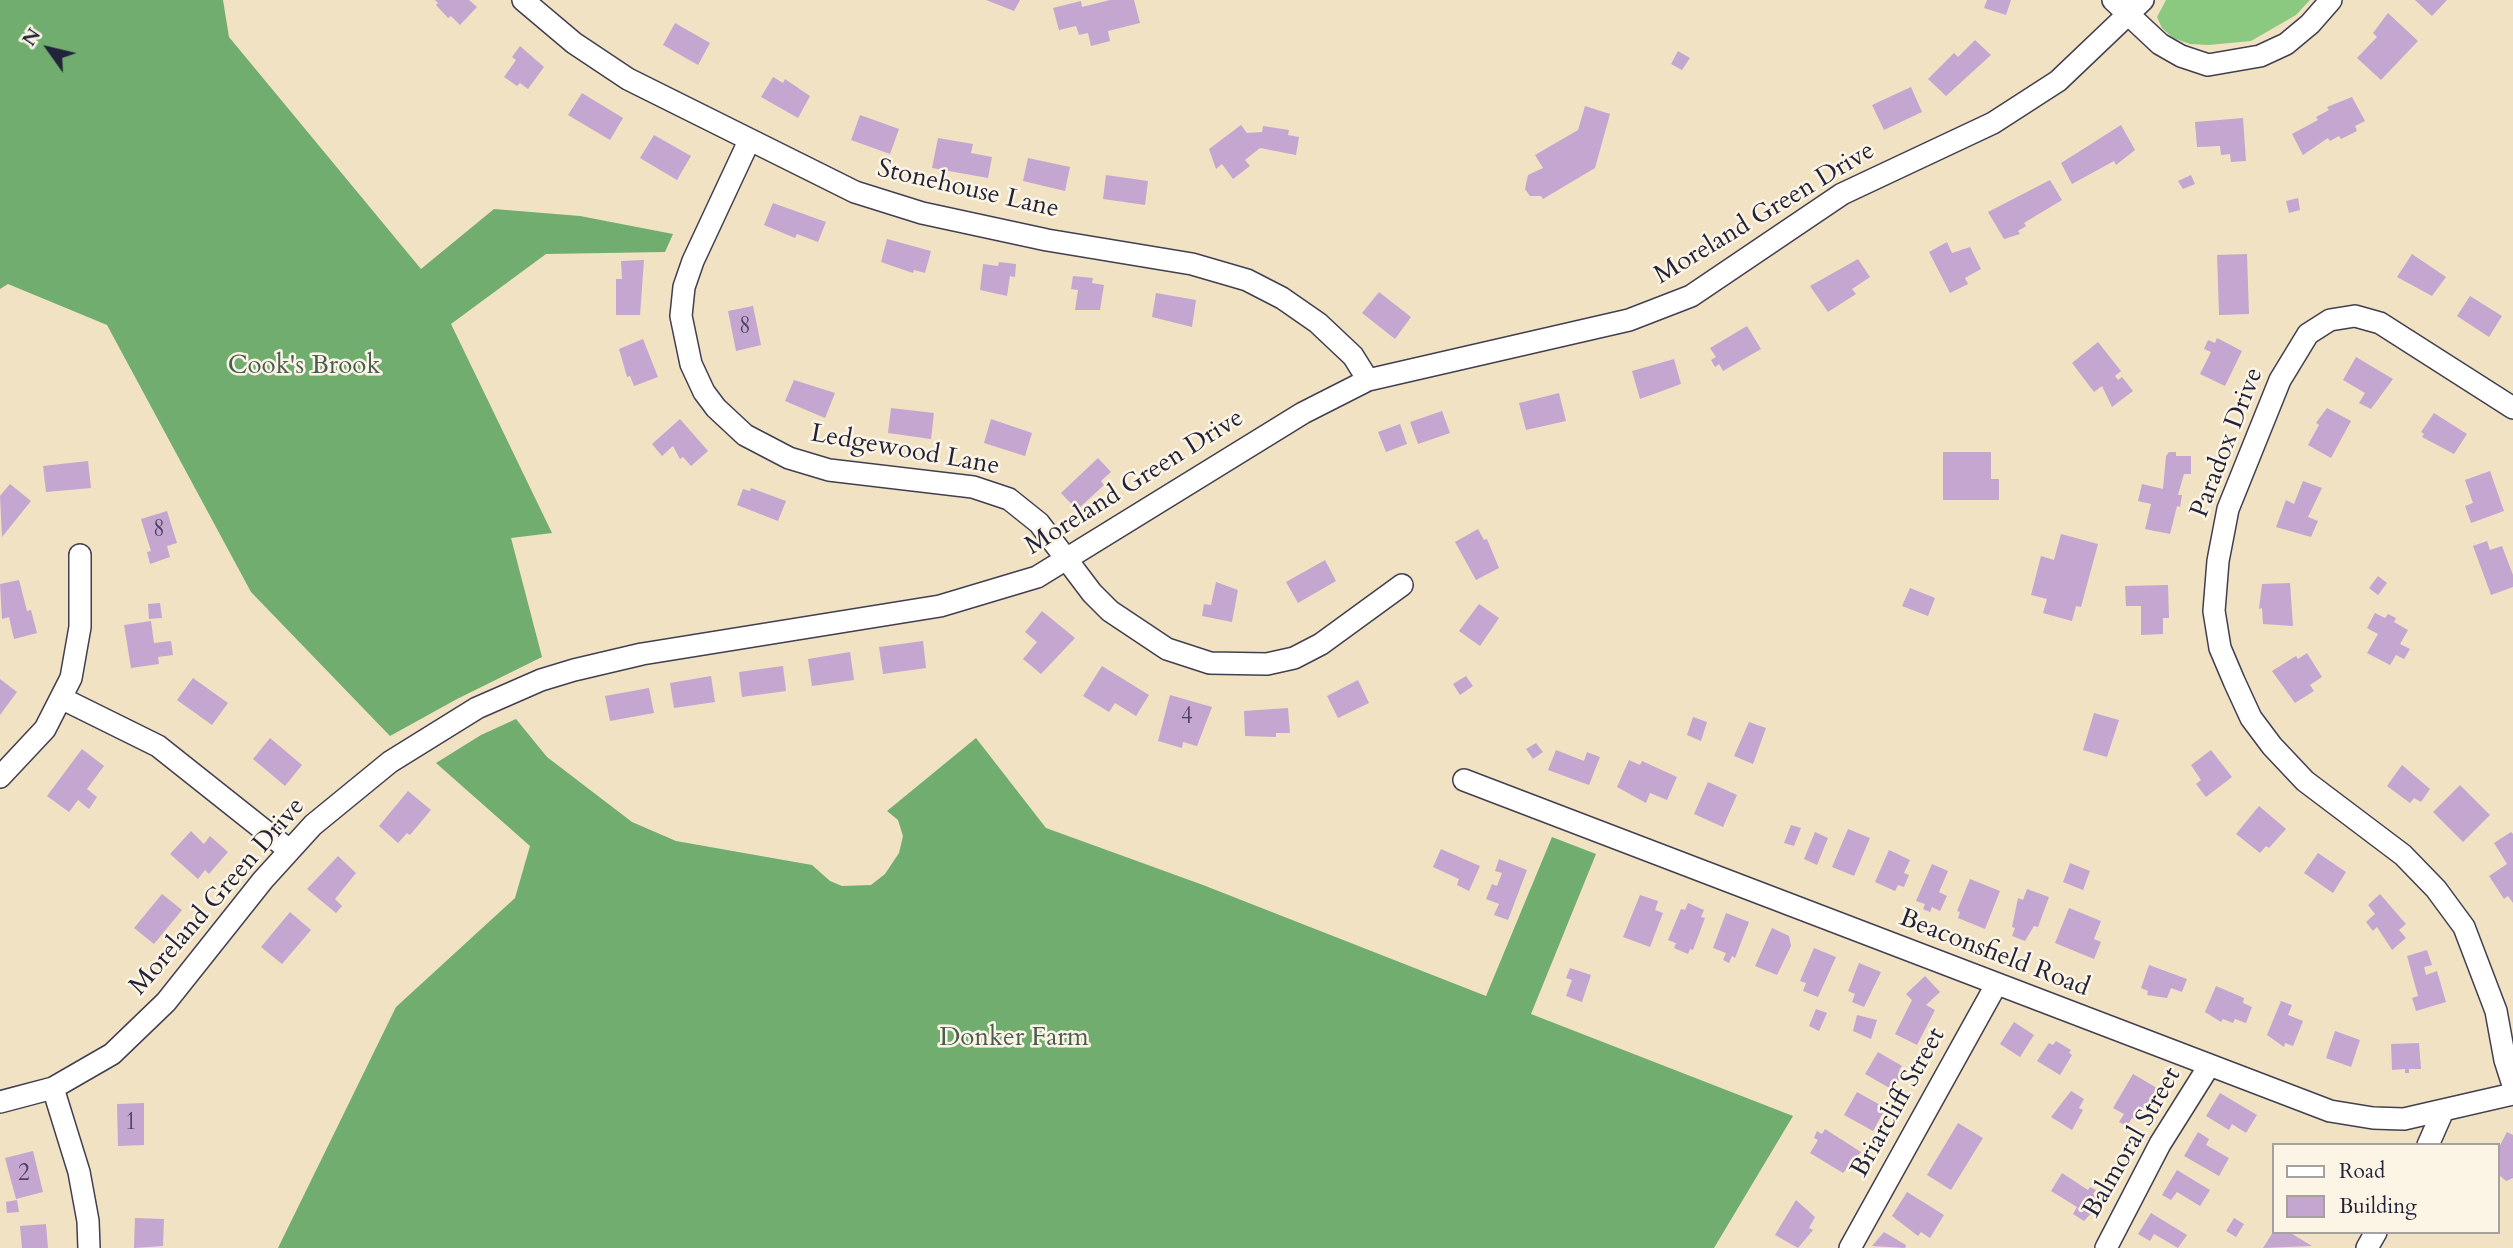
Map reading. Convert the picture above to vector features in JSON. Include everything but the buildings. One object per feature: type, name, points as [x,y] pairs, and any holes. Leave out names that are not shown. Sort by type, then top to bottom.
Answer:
[{"type":"street","name":"Stonehouse Lane","points":[[523,0],[601,62],[749,141],[855,192],[909,210],[1047,240],[1192,264],[1247,280],[1282,298],[1318,323],[1353,356],[1367,380]]},
{"type":"street","name":"Moreland Green Drive","points":[[0,1101],[53,1088],[92,1068],[140,1030],[188,976],[289,850],[337,803],[399,755],[477,708],[541,680],[642,654],[940,606],[1023,583],[1067,561],[1303,413],[1367,380],[1629,320],[1691,296],[1842,194],[1993,123],[2027,102],[2070,72],[2120,7],[2143,0]]},
{"type":"street","points":[[2120,7],[2160,44],[2181,56],[2208,65],[2260,55],[2286,44],[2311,24],[2331,0]]},
{"type":"street","name":"Ledgewood Lane","points":[[749,141],[693,261],[681,300],[682,333],[691,363],[716,408],[745,435],[789,458],[842,472],[973,487],[1009,499],[1039,523],[1092,593],[1127,625],[1167,649],[1210,663],[1266,664],[1294,658],[1321,644],[1402,585]]},
{"type":"street","name":"Paradox Drive","points":[[2513,408],[2380,323],[2355,316],[2330,320],[2308,334],[2280,380],[2228,509],[2218,561],[2214,611],[2220,648],[2234,681],[2252,718],[2272,746],[2305,781],[2403,855],[2437,889],[2464,926],[2496,1011],[2505,1060],[2513,1085]]},
{"type":"street","points":[[0,777],[45,729],[71,678],[80,627],[80,555]]},
{"type":"street","points":[[63,698],[158,746],[289,850]]},
{"type":"street","name":"Beaconsfield Road","points":[[1464,780],[2330,1111],[2373,1118],[2404,1119],[2481,1099],[2513,1094]]},
{"type":"street","name":"Briarcliff Street","points":[[1850,1248],[1996,985]]},
{"type":"street","name":"Balmoral Street","points":[[2106,1248],[2160,1144],[2209,1066]]},
{"type":"street","points":[[53,1088],[79,1172],[88,1222],[89,1248]]},
{"type":"street","points":[[2429,1143],[2443,1111]]},
{"type":"green space","name":"Cook's Brook","points":[[0,0],[223,0],[229,37],[421,269],[494,209],[580,216],[673,234],[665,252],[546,254],[451,324],[552,533],[511,538],[542,657],[390,736],[251,592],[107,325],[8,284],[0,289]]},
{"type":"green space","points":[[2166,0],[2310,0],[2296,15],[2251,41],[2209,45],[2190,44],[2173,38],[2162,28],[2157,17]]},
{"type":"green space","name":"Donker Farm","points":[[516,719],[547,757],[632,822],[676,841],[812,865],[830,881],[842,886],[871,885],[885,874],[899,853],[903,836],[898,820],[887,811],[976,738],[1046,828],[1203,885],[1486,996],[1552,837],[1596,854],[1531,1014],[1793,1116],[1714,1248],[278,1248],[396,1007],[515,898],[530,846],[436,763],[481,735]]}]
